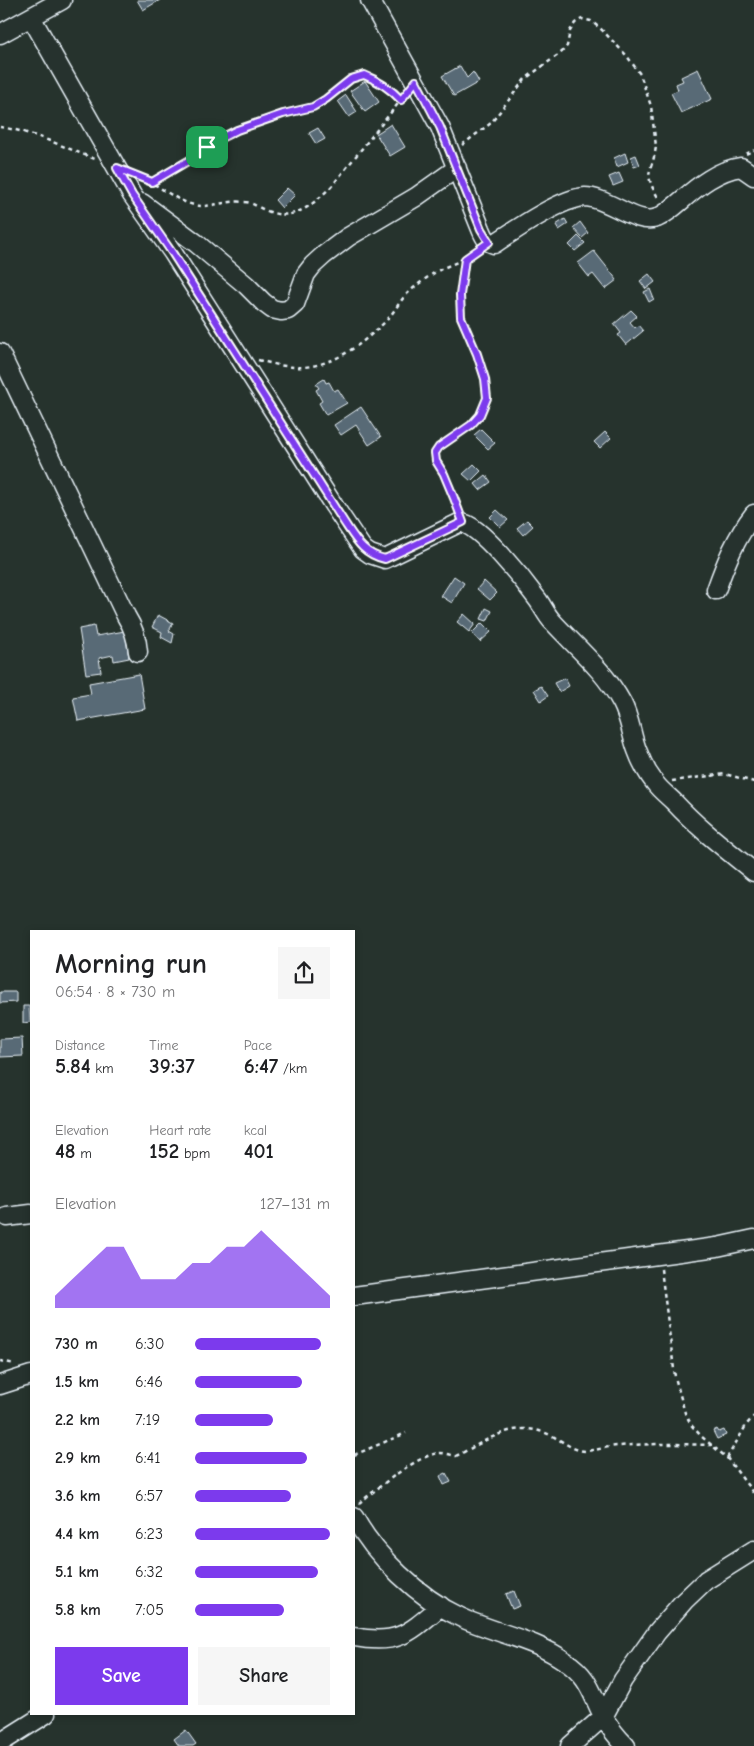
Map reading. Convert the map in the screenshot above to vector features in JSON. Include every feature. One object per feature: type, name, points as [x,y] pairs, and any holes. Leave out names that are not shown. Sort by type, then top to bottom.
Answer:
[{"type":"street","points":[[0,34],[62,0]]},
{"type":"street","points":[[370,0],[440,127],[481,229],[489,242],[494,244],[568,200],[585,197],[600,200],[636,217],[650,220],[667,213],[700,185],[723,172],[741,167],[754,176]]},
{"type":"street","points":[[31,17],[132,195],[173,254],[363,549],[370,554],[385,559],[463,522],[477,530],[499,553],[552,621],[574,642],[604,676],[622,703],[631,726],[637,750],[655,784],[684,813],[754,872]]},
{"type":"street","points":[[132,195],[196,243],[246,285],[264,303],[272,309],[281,312],[288,310],[295,304],[306,274],[324,255],[348,237],[416,197],[454,160]]},
{"type":"street","points":[[0,353],[126,616],[134,628],[138,652]]},
{"type":"street","points":[[716,590],[730,551],[742,529],[754,514]]},
{"type":"street","points":[[7,1217],[30,1214]]},
{"type":"street","points":[[355,1296],[717,1247],[754,1239]]},
{"type":"street","points":[[0,1385],[30,1375]]},
{"type":"street","points":[[355,1518],[386,1560],[402,1577],[441,1606],[460,1617],[531,1644],[566,1662],[587,1681],[603,1717],[626,1746]]},
{"type":"street","points":[[570,1746],[603,1717],[623,1680],[657,1632],[684,1601],[706,1580],[754,1550]]},
{"type":"street","points":[[355,1637],[373,1641],[391,1640],[420,1624],[441,1606]]},
{"type":"street","points":[[0,1743],[44,1715]]},
{"type":"path","points":[[454,160],[491,123],[525,79],[562,52],[567,46],[570,30],[575,22],[582,19],[590,21],[621,50],[640,74],[651,106],[656,146],[656,152],[649,170],[649,180],[667,213]]},
{"type":"path","points":[[152,182],[237,130],[283,114],[313,107],[351,79],[364,75],[377,80],[389,88],[401,100]]},
{"type":"path","points":[[0,127],[21,130],[55,142],[152,182],[175,198],[194,204],[201,206],[242,201],[254,204],[265,211],[285,216],[301,211],[318,200],[331,187],[416,81]]},
{"type":"path","points":[[234,351],[278,365],[302,368],[321,364],[344,355],[360,345],[386,321],[408,293],[442,269],[465,259],[489,242]]},
{"type":"path","points":[[463,522],[444,474],[436,461],[435,453],[439,447],[471,425],[480,415],[487,398],[485,379],[477,354],[461,317],[460,295],[465,259]]},
{"type":"path","points":[[655,784],[725,774],[754,782]]},
{"type":"path","points":[[659,1255],[679,1393],[685,1413],[692,1426],[727,1458],[754,1494]]},
{"type":"path","points":[[727,1458],[747,1424],[754,1416]]},
{"type":"path","points":[[355,1516],[392,1478],[428,1456],[440,1453],[456,1456],[483,1440],[500,1433],[537,1430],[552,1435],[576,1449],[584,1451],[619,1446],[712,1444]]},
{"type":"path","points":[[355,1455],[406,1433]]},
{"type":"building","points":[[137,0],[160,0],[143,10]]},
{"type":"building","points":[[460,66],[467,78],[473,72],[479,82],[454,96],[442,76]]},
{"type":"building","points":[[698,69],[712,99],[681,113],[671,93],[678,90],[676,84],[683,81],[681,77]]},
{"type":"building","points":[[365,81],[379,102],[365,112],[350,91]]},
{"type":"building","points":[[346,95],[357,112],[349,117],[338,101]]},
{"type":"building","points":[[391,124],[405,147],[390,156],[376,134]]},
{"type":"building","points":[[318,128],[325,139],[316,144],[309,133]]},
{"type":"building","points":[[625,153],[628,162],[617,167],[614,158]]},
{"type":"building","points":[[636,155],[640,165],[634,167],[631,157]]},
{"type":"building","points":[[619,173],[623,182],[613,186],[609,177]]},
{"type":"building","points":[[287,188],[295,195],[282,208],[275,200]]},
{"type":"building","points":[[565,219],[568,224],[559,230],[556,225]]},
{"type":"building","points":[[580,222],[588,233],[582,238],[573,228]]},
{"type":"building","points":[[578,236],[585,243],[575,251],[569,245]]},
{"type":"building","points":[[594,251],[617,280],[605,289],[593,274],[589,277],[578,263]]},
{"type":"building","points":[[649,274],[655,282],[646,289],[640,281]]},
{"type":"building","points":[[650,289],[654,299],[649,302],[644,292]]},
{"type":"building","points":[[631,310],[637,316],[630,322],[635,328],[638,325],[643,331],[626,345],[618,335],[621,333],[614,324]]},
{"type":"building","points":[[324,379],[326,383],[329,382],[334,391],[338,389],[347,403],[326,415],[319,403],[322,401],[316,390],[319,388],[316,384]]},
{"type":"building","points":[[361,407],[381,437],[369,445],[356,425],[341,435],[334,425]]},
{"type":"building","points":[[481,429],[495,443],[488,449],[474,435]]},
{"type":"building","points":[[605,432],[611,438],[600,448],[594,442]]},
{"type":"building","points":[[474,464],[481,471],[471,481],[463,474]]},
{"type":"building","points":[[486,475],[491,482],[480,490],[475,484]]},
{"type":"building","points":[[497,510],[508,520],[500,527],[490,517]]},
{"type":"building","points":[[527,520],[533,526],[523,535],[517,528]]},
{"type":"building","points":[[454,576],[464,583],[452,603],[441,596]]},
{"type":"building","points":[[484,581],[497,593],[490,600],[477,589]]},
{"type":"building","points":[[486,608],[492,611],[487,621],[481,619]]},
{"type":"building","points":[[464,614],[475,624],[469,632],[457,622]]},
{"type":"building","points":[[158,615],[173,623],[169,631],[174,634],[172,643],[161,637],[162,632],[152,627]]},
{"type":"building","points":[[482,623],[491,632],[480,642],[472,633]]},
{"type":"building","points":[[94,626],[96,636],[125,631],[129,658],[114,661],[113,655],[99,658],[101,672],[86,674],[79,629]]},
{"type":"building","points":[[139,674],[145,709],[78,721],[73,697],[91,694],[89,683]]},
{"type":"building","points":[[565,678],[569,686],[559,692],[554,683]]},
{"type":"building","points":[[541,686],[548,696],[541,701],[534,690]]},
{"type":"building","points":[[0,992],[16,992],[16,1002],[0,1003]]},
{"type":"building","points":[[23,1006],[29,1006],[30,1022],[23,1023]]},
{"type":"building","points":[[22,1038],[23,1056],[0,1057],[0,1039]]},
{"type":"building","points":[[717,1429],[719,1432],[724,1430],[726,1435],[717,1439],[713,1431]]},
{"type":"building","points":[[446,1473],[451,1482],[444,1485],[440,1476]]},
{"type":"building","points":[[514,1591],[520,1606],[512,1609],[506,1594]]},
{"type":"building","points":[[186,1730],[196,1744],[193,1746],[179,1746],[174,1739]]},
{"type":"route","points":[[364,75],[377,80],[389,88],[401,100],[416,81],[440,127],[481,229],[486,240],[489,242],[465,259],[460,295],[461,317],[468,337],[477,354],[485,379],[487,398],[480,415],[471,425],[439,447],[435,453],[436,461],[444,474],[463,522],[385,559],[370,554],[363,549],[344,522],[173,254],[132,195],[117,168],[152,182],[193,158],[207,147],[237,130],[283,114],[313,107],[351,79],[364,75]]}]
